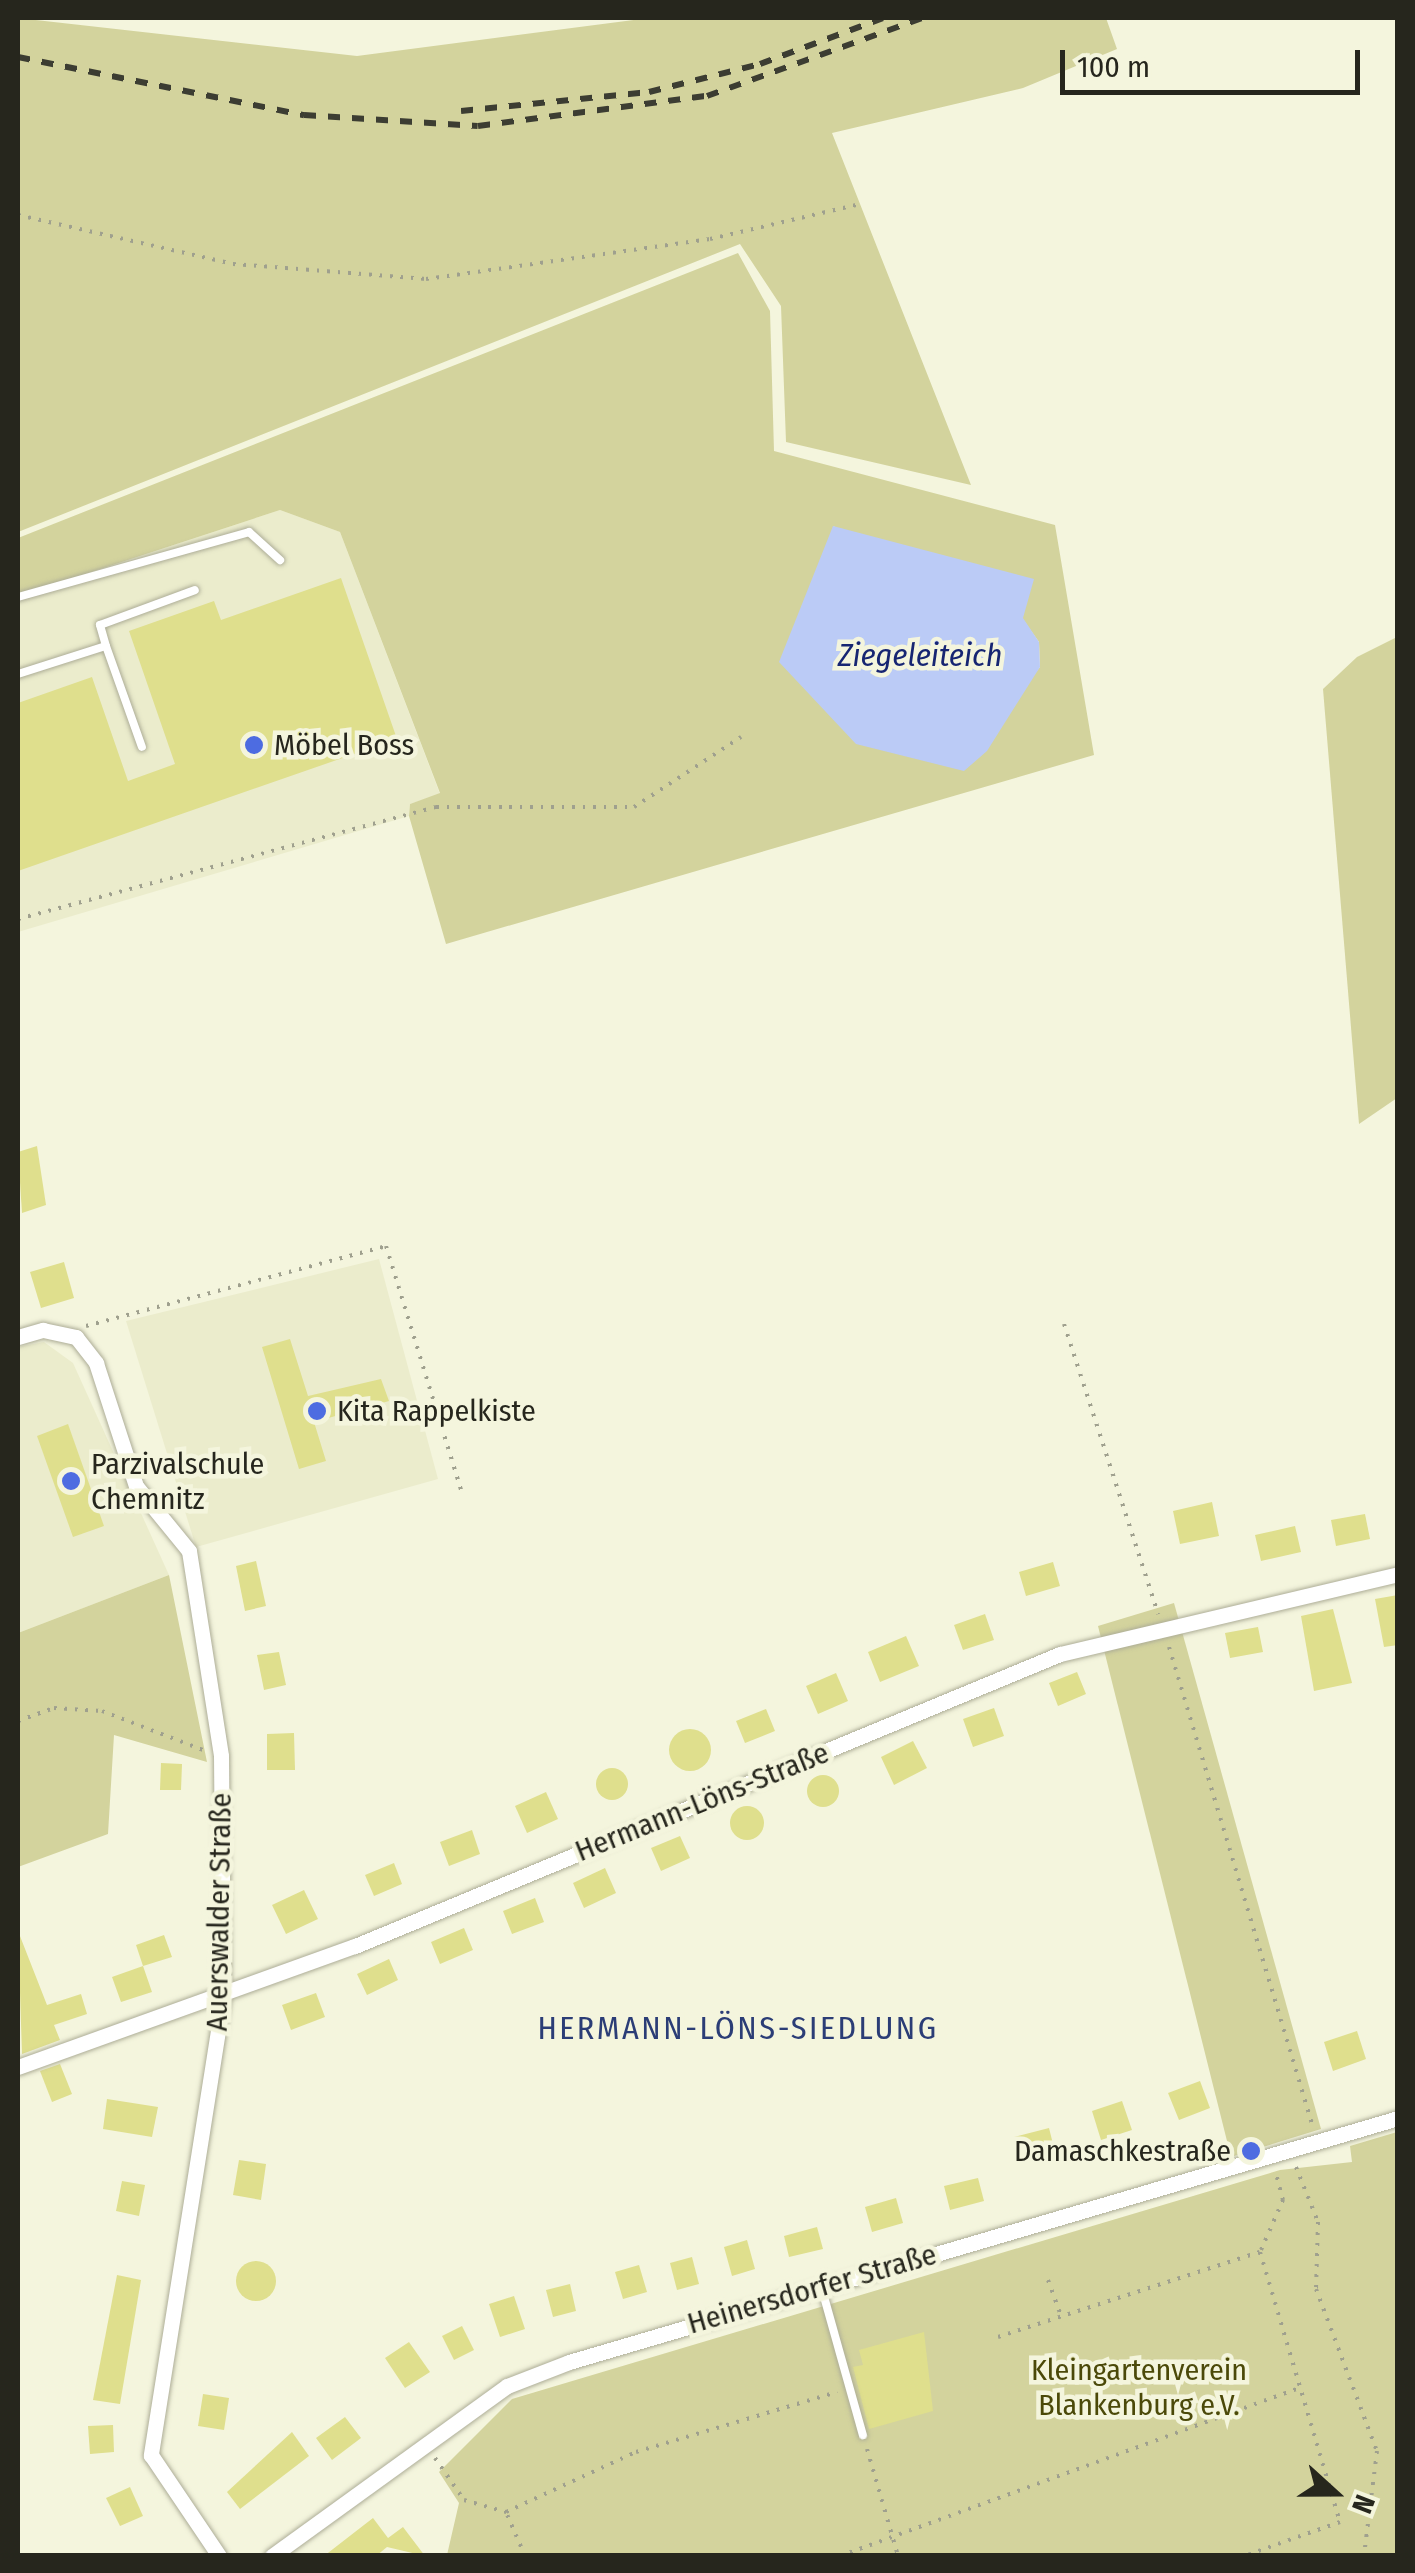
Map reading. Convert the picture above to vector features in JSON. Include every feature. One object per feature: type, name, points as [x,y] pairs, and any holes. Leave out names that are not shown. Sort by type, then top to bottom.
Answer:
[{"type":"street","points":[[18,1337],[43,1330],[76,1337]]},
{"type":"street","name":"Auerswalder Straße","points":[[76,1337],[96,1363],[136,1486],[188,1551],[220,1756],[223,1998],[152,2455],[219,2556]]},
{"type":"street","name":"Hermann-Löns-Straße","points":[[18,2067],[223,1998],[1060,1654],[1398,1574]]},
{"type":"street","name":"Heinersdorfer Straße","points":[[272,2556],[506,2386],[820,2286],[1398,2118]]},
{"type":"lane","points":[[18,597],[249,532],[280,560]]},
{"type":"lane","points":[[142,747],[100,625],[195,590]]},
{"type":"lane","points":[[18,674],[106,646]]},
{"type":"lane","points":[[820,2286],[862,2435]]},
{"type":"path","points":[[18,214],[252,267],[426,279],[710,239],[856,205]]},
{"type":"path","points":[[18,919],[436,806],[634,807],[740,737]]},
{"type":"path","points":[[76,1337],[91,1320],[386,1246],[463,1496]]},
{"type":"path","points":[[1064,1324],[1164,1632],[1317,2142]]},
{"type":"path","points":[[18,1721],[54,1708],[102,1711],[220,1756]]},
{"type":"path","points":[[1290,2151],[1318,2222],[1316,2289],[1377,2451],[1364,2556]]},
{"type":"path","points":[[1244,2556],[1340,2522],[1260,2252],[1283,2200],[1272,2156]]},
{"type":"path","points":[[998,2337],[1260,2252]]},
{"type":"path","points":[[1048,2280],[1061,2315]]},
{"type":"path","points":[[840,2556],[1301,2387]]},
{"type":"path","points":[[426,2444],[464,2500],[506,2512],[636,2452],[850,2390]]},
{"type":"path","points":[[862,2435],[898,2556]]},
{"type":"path","points":[[506,2512],[526,2556]]},
{"type":"shaded area","points":[[280,510],[340,532],[440,794],[410,804],[409,816],[18,932],[18,596]]},
{"type":"shaded area","points":[[379,1259],[438,1479],[196,1547],[126,1321]]},
{"type":"shaded area","points":[[44,1342],[73,1363],[169,1575],[18,1633],[18,1347]]},
{"type":"green space","points":[[18,18],[357,56],[649,18],[1106,18],[1117,49],[1023,88],[832,133],[971,485],[786,442],[781,306],[740,244],[18,532]]},
{"type":"green space","points":[[738,253],[770,311],[774,451],[1055,525],[1094,755],[446,944],[409,816],[410,804],[440,793],[340,532],[280,510],[18,596],[18,538]],"holes":[[[833,526],[1022,618],[1039,642],[1040,667],[1009,706]]]},
{"type":"green space","points":[[1397,637],[1397,1098],[1359,1124],[1323,689],[1357,657]]},
{"type":"green space","points":[[169,1575],[207,1762],[114,1735],[108,1834],[18,1867],[18,1633]]},
{"type":"green space","points":[[1174,1603],[1321,2129],[1231,2157],[1098,1626]]},
{"type":"green space","name":"Kleingartenverein Blankenburg e.V.","points":[[1397,2132],[1397,2555],[447,2555],[459,2503],[439,2472],[512,2399],[1280,2170],[1352,2162],[1350,2146]]},
{"type":"water","name":"Ziegeleiteich","points":[[833,526],[1034,579],[1023,618],[1039,642],[1040,667],[987,751],[964,771],[856,744],[779,662]]},
{"type":"building","name":"Möbel Boss","points":[[341,578],[397,739],[18,871],[18,703],[92,677],[128,781],[175,764],[129,631],[214,601],[221,620]]},
{"type":"building","points":[[37,1146],[46,1205],[22,1213],[18,1152]]},
{"type":"building","points":[[64,1262],[74,1298],[41,1308],[30,1272]]},
{"type":"building","name":"Kita Rappelkiste","points":[[290,1339],[308,1396],[381,1379],[389,1401],[314,1422],[326,1461],[299,1469],[262,1347]]},
{"type":"building","name":"Parzivalschule Chemnitz","points":[[68,1424],[104,1526],[73,1537],[37,1436]]},
{"type":"building","points":[[1212,1502],[1219,1536],[1180,1544],[1173,1511]]},
{"type":"building","points":[[1365,1514],[1370,1539],[1336,1546],[1331,1520]]},
{"type":"building","points":[[1295,1526],[1301,1552],[1261,1561],[1255,1535]]},
{"type":"building","points":[[256,1561],[266,1606],[245,1611],[236,1566]]},
{"type":"building","points":[[1053,1562],[1060,1586],[1026,1596],[1019,1572]]},
{"type":"building","points":[[1398,1595],[1398,1645],[1384,1647],[1375,1599]]},
{"type":"building","points":[[1333,1609],[1352,1683],[1314,1691],[1301,1616]]},
{"type":"building","points":[[985,1614],[994,1640],[963,1650],[954,1625]]},
{"type":"building","points":[[1258,1627],[1263,1652],[1230,1658],[1225,1633]]},
{"type":"building","points":[[906,1636],[919,1666],[880,1682],[868,1652]]},
{"type":"building","points":[[279,1652],[286,1685],[264,1690],[257,1655]]},
{"type":"building","points":[[1077,1672],[1086,1694],[1058,1706],[1049,1683]]},
{"type":"building","points":[[836,1673],[848,1701],[818,1714],[806,1686]]},
{"type":"building","points":[[994,1708],[1004,1736],[973,1747],[963,1719]]},
{"type":"building","points":[[766,1709],[775,1731],[745,1743],[736,1721]]},
{"type":"building","points":[[690,1729],[705,1735],[711,1750],[705,1765],[690,1771],[675,1765],[669,1750],[675,1735]]},
{"type":"building","points":[[294,1733],[295,1770],[267,1770],[267,1734]]},
{"type":"building","points":[[913,1741],[927,1768],[894,1785],[881,1757]]},
{"type":"building","points":[[161,1763],[182,1764],[181,1790],[160,1790]]},
{"type":"building","points":[[612,1768],[623,1773],[628,1784],[623,1795],[612,1800],[601,1795],[596,1784],[601,1773]]},
{"type":"building","points":[[823,1775],[834,1780],[839,1791],[834,1802],[823,1807],[812,1802],[807,1791],[812,1780]]},
{"type":"building","points":[[546,1792],[558,1819],[527,1833],[515,1806]]},
{"type":"building","points":[[747,1806],[759,1811],[764,1823],[759,1835],[747,1840],[735,1835],[730,1823],[735,1811]]},
{"type":"building","points":[[472,1830],[480,1854],[449,1866],[440,1842]]},
{"type":"building","points":[[680,1836],[690,1858],[661,1871],[651,1848]]},
{"type":"building","points":[[394,1863],[402,1884],[374,1896],[365,1875]]},
{"type":"building","points":[[605,1868],[616,1893],[584,1908],[573,1883]]},
{"type":"building","points":[[304,1890],[318,1919],[286,1934],[272,1905]]},
{"type":"building","points":[[535,1898],[544,1922],[512,1934],[503,1911]]},
{"type":"building","points":[[464,1928],[473,1950],[440,1964],[431,1942]]},
{"type":"building","points":[[18,1931],[47,2005],[81,1994],[87,2014],[54,2025],[60,2040],[22,2054]]},
{"type":"building","points":[[164,1935],[172,1957],[143,1966],[136,1945]]},
{"type":"building","points":[[389,1959],[398,1980],[367,1995],[357,1974]]},
{"type":"building","points":[[143,1966],[152,1992],[121,2002],[112,1977]]},
{"type":"building","points":[[316,1993],[325,2017],[291,2030],[282,2005]]},
{"type":"building","points":[[1357,2031],[1366,2059],[1333,2071],[1324,2042]]},
{"type":"building","points":[[60,2064],[72,2094],[52,2102],[40,2071]]},
{"type":"building","points":[[1200,2081],[1210,2108],[1179,2120],[1168,2093]]},
{"type":"building","points":[[107,2099],[158,2107],[152,2137],[103,2129]]},
{"type":"building","points":[[1122,2101],[1132,2130],[1101,2140],[1092,2111]]},
{"type":"building","points":[[1049,2128],[1056,2156],[1021,2164],[1014,2137]]},
{"type":"building","points":[[239,2160],[266,2164],[261,2200],[233,2195]]},
{"type":"building","points":[[978,2178],[984,2201],[950,2210],[944,2186]]},
{"type":"building","points":[[122,2181],[145,2185],[139,2216],[116,2211]]},
{"type":"building","points":[[896,2198],[903,2223],[872,2232],[865,2207]]},
{"type":"building","points":[[817,2227],[823,2249],[789,2257],[784,2236]]},
{"type":"building","points":[[747,2240],[755,2269],[732,2276],[724,2247]]},
{"type":"building","points":[[692,2257],[699,2284],[677,2290],[670,2263]]},
{"type":"building","points":[[256,2261],[270,2267],[276,2281],[270,2295],[256,2301],[242,2295],[236,2281],[242,2267]]},
{"type":"building","points":[[639,2265],[647,2292],[623,2299],[615,2272]]},
{"type":"building","points":[[117,2275],[141,2280],[120,2404],[93,2400]]},
{"type":"building","points":[[570,2284],[576,2311],[553,2317],[546,2290]]},
{"type":"building","points":[[514,2296],[525,2329],[500,2337],[489,2304]]},
{"type":"building","points":[[462,2326],[474,2350],[454,2360],[442,2336]]},
{"type":"building","points":[[924,2332],[933,2411],[869,2429],[853,2367],[863,2365],[859,2350]]},
{"type":"building","points":[[409,2342],[430,2372],[405,2388],[385,2358]]},
{"type":"building","points":[[203,2394],[229,2398],[224,2430],[198,2426]]},
{"type":"building","points":[[345,2417],[361,2438],[332,2460],[316,2438]]},
{"type":"building","points":[[113,2425],[114,2452],[90,2454],[88,2426]]},
{"type":"building","points":[[292,2432],[309,2456],[240,2509],[227,2492]]},
{"type":"building","points":[[130,2487],[143,2516],[120,2526],[106,2498]]},
{"type":"building","points":[[373,2518],[388,2538],[403,2527],[425,2556],[387,2547],[376,2556],[324,2556]]},
{"type":"railway","points":[[461,111],[649,92],[760,64],[883,18]]},
{"type":"railway","points":[[18,57],[304,115],[478,126],[707,96],[922,18]]},
{"type":"place","name":"Möbel Boss","points":[[254,745]]},
{"type":"place","name":"Kita Rappelkiste","points":[[317,1411]]},
{"type":"place","name":"Parzivalschule Chemnitz","points":[[71,1481]]},
{"type":"place","name":"Damaschkestraße","points":[[1251,2151]]},
{"type":"district","name":"HERMANN-LÖNS-SIEDLUNG","points":[[738,2028]]}]
